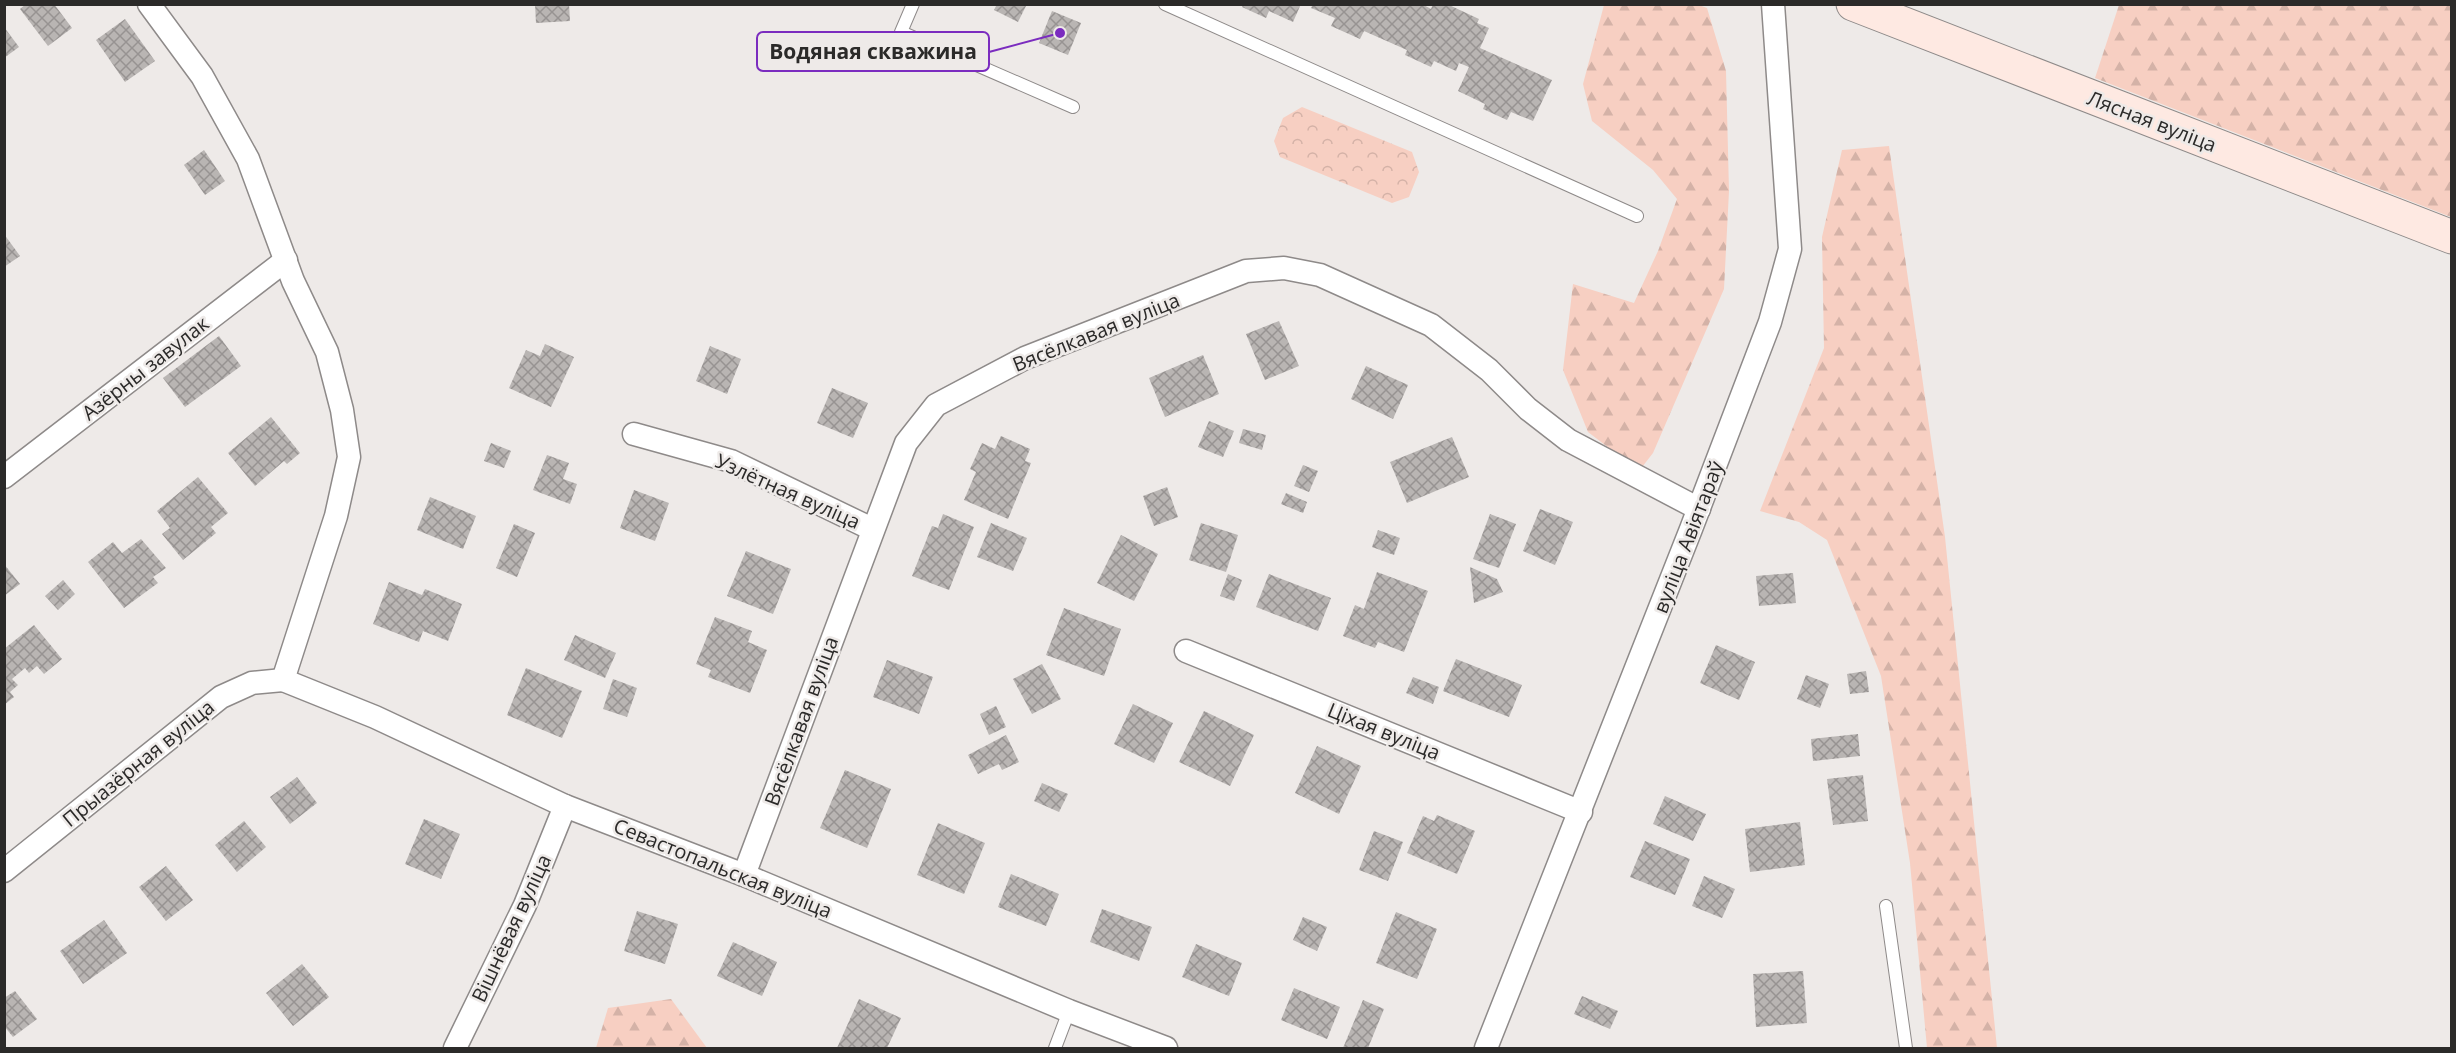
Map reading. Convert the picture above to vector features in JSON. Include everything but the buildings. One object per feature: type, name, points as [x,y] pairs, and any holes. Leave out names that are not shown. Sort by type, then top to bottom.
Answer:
[{"type":"main road","name":"Лясная вуліца","points":[[1853,4],[2451,237]]},
{"type":"street","points":[[149,4],[202,76],[248,159],[285,260],[327,352],[342,410],[349,457],[336,516],[284,680]]},
{"type":"street","name":"вуліца Авіятараў","points":[[1486,1048],[1581,812],[1770,322],[1790,249],[1773,4]]},
{"type":"street","name":"Азёрны завулак","points":[[4,477],[285,260]]},
{"type":"street","name":"Вясёлкавая вуліца","points":[[744,874],[906,443],[936,405],[1036,354],[1246,272],[1284,268],[1320,275],[1431,325],[1489,370],[1528,409],[1568,440],[1699,509]]},
{"type":"street","name":"Узлётная вуліца","points":[[634,434],[731,461],[873,528]]},
{"type":"street","name":"Ціхая вуліца","points":[[1186,651],[1581,812]]},
{"type":"street","name":"Севастопальская вуліца","points":[[284,680],[375,717],[565,806],[744,874],[1069,1011],[1166,1048]]},
{"type":"street","name":"Прыазёрная вуліца","points":[[4,871],[221,697],[252,683],[284,680]]},
{"type":"street","name":"Вішнёвая вуліца","points":[[455,1048],[525,905],[565,806]]},
{"type":"lane","points":[[913,4],[901,32],[1073,107]]},
{"type":"lane","points":[[1165,4],[1637,216]]},
{"type":"lane","points":[[1886,906],[1906,1048]]},
{"type":"lane","points":[[1055,1048],[1069,1011]]},
{"type":"green space","points":[[1604,5],[1699,5],[1707,8],[1726,71],[1729,191],[1724,289],[1653,453],[1639,471],[1588,432],[1563,370],[1573,284],[1634,303],[1658,251],[1677,199],[1653,170],[1592,121],[1583,84]]},
{"type":"green space","points":[[2119,5],[2451,5],[2451,217],[2095,78]]},
{"type":"green space","points":[[1302,107],[1412,152],[1419,172],[1409,197],[1392,203],[1280,157],[1274,141],[1283,118]]},
{"type":"green space","points":[[1889,146],[1945,537],[1997,1048],[1927,1048],[1910,863],[1881,676],[1827,540],[1799,522],[1760,511],[1824,348],[1822,237],[1842,150]]},
{"type":"green space","points":[[671,999],[707,1048],[596,1048],[608,1008]]},
{"type":"place","name":"Водяная скважина","points":[[1060,33]]}]
